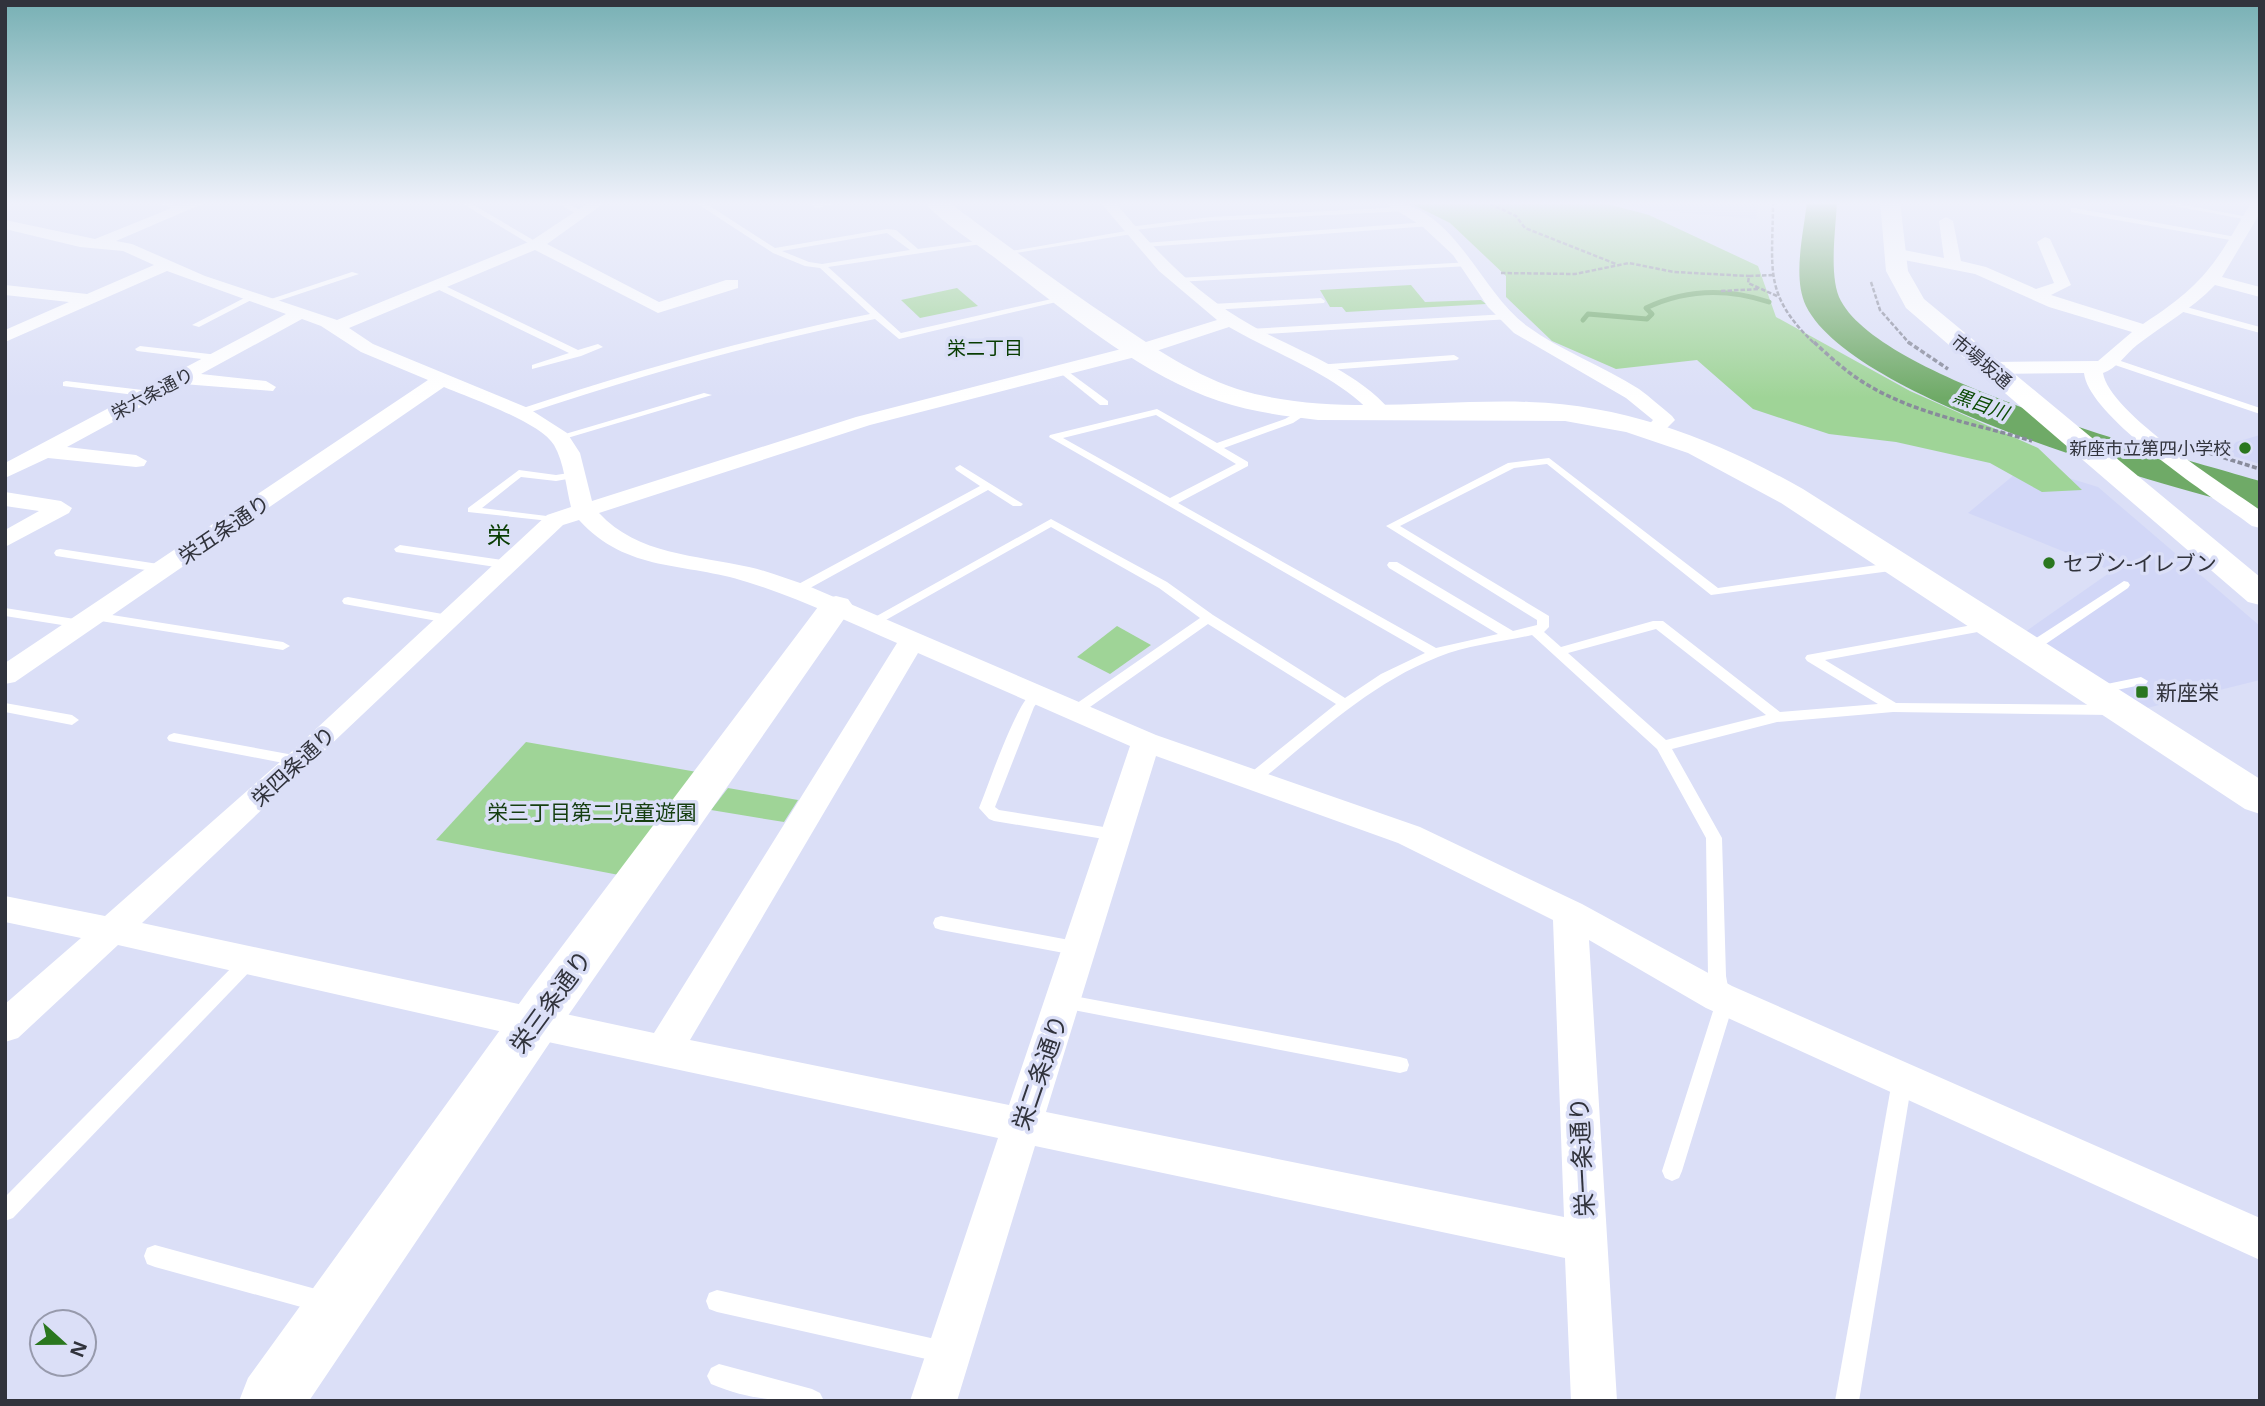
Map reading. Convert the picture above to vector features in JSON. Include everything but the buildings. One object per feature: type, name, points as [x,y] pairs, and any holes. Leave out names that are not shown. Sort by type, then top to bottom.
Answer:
[{"type":"street","points":[[5,337],[164,267]]},
{"type":"street","points":[[175,267],[199,279],[336,327],[367,348],[521,412],[560,437],[569,453],[575,475],[569,515]]},
{"type":"street","points":[[336,327],[481,267]]},
{"type":"street","points":[[579,267],[657,308],[732,284]]},
{"type":"street","points":[[1022,267],[1140,350],[1194,382],[1227,395],[1304,411],[1383,414],[1530,410],[1595,417],[1654,430],[1729,459],[2029,649],[2119,694],[2260,799]]},
{"type":"street","points":[[1165,267],[1177,280],[1231,321],[1351,386],[1378,406],[1383,414]]},
{"type":"street","points":[[1471,267],[1507,317],[1556,351],[1633,394],[1665,420],[1654,430]]},
{"type":"street","name":"市場坂通","points":[[1897,267],[1901,283],[1914,303],[2260,595]]},
{"type":"street","points":[[1965,267],[1980,270],[2099,319],[2147,331]]},
{"type":"street","points":[[2037,294],[2063,285],[2055,267]]},
{"type":"street","points":[[1998,374],[2101,365],[2179,308],[2212,279],[2219,267]]},
{"type":"street","points":[[2212,279],[2260,292]]},
{"type":"street","points":[[5,290],[88,299]]},
{"type":"street","name":"栄六条通り","points":[[5,472],[299,314]]},
{"type":"street","points":[[569,515],[863,421],[1140,350],[1231,321]]},
{"type":"street","points":[[2101,365],[2095,385],[2139,433],[2260,521]]},
{"type":"street","points":[[182,378],[266,387]]},
{"type":"street","name":"栄五条通り","points":[[5,676],[442,380]]},
{"type":"street","points":[[46,451],[136,461]]},
{"type":"street","points":[[5,499],[61,508],[5,540]]},
{"type":"street","points":[[569,515],[650,556],[748,574],[835,606],[1146,742],[1409,835],[1570,913],[1719,997],[2260,1239]]},
{"type":"street","name":"栄四条通り","points":[[5,1027],[299,761],[448,619],[569,515]]},
{"type":"street","name":"栄三条通り","points":[[271,1401],[534,1024],[835,606]]},
{"type":"street","points":[[664,1050],[912,641]]},
{"type":"street","name":"栄二条通り","points":[[938,1400],[949,1353],[1146,742]]},
{"type":"street","points":[[5,909],[250,959],[534,1024],[1586,1242]]},
{"type":"street","name":"栄一条通り","points":[[1570,913],[1594,1401]]},
{"type":"lane","points":[[823,267],[895,335],[904,336],[1065,299]]},
{"type":"lane","points":[[1177,280],[1421,267]]},
{"type":"lane","points":[[196,325],[259,299],[355,274]]},
{"type":"lane","points":[[436,285],[578,354]]},
{"type":"lane","points":[[1212,307],[1321,301]]},
{"type":"lane","points":[[2179,308],[2260,330]]},
{"type":"lane","points":[[521,412],[636,373],[712,352],[875,316]]},
{"type":"lane","points":[[1249,332],[1507,317]]},
{"type":"lane","points":[[535,367],[598,347]]},
{"type":"lane","points":[[140,349],[218,358]]},
{"type":"lane","points":[[1315,368],[1454,358]]},
{"type":"lane","points":[[2101,365],[2260,411]]},
{"type":"lane","points":[[1062,370],[1104,403]]},
{"type":"lane","points":[[66,384],[151,394]]},
{"type":"lane","points":[[560,437],[707,395]]},
{"type":"lane","points":[[1214,448],[1289,421],[1304,411]]},
{"type":"lane","points":[[1169,503],[1244,464],[1157,412],[1054,437],[1169,503],[1435,653]]},
{"type":"lane","points":[[1254,778],[1347,705],[1388,677],[1435,653],[1543,627],[1544,619],[1392,526],[1513,465],[1549,461],[1715,592],[1899,566]]},
{"type":"lane","points":[[960,468],[1017,504]]},
{"type":"lane","points":[[569,515],[472,510],[519,473],[556,478],[575,475]]},
{"type":"lane","points":[[835,606],[988,486]]},
{"type":"lane","points":[[835,606],[1051,522],[1163,585],[1208,618],[1347,705]]},
{"type":"lane","points":[[400,549],[509,565]]},
{"type":"lane","points":[[60,553],[165,569]]},
{"type":"lane","points":[[1393,565],[1511,636]]},
{"type":"lane","points":[[2029,649],[2124,585]]},
{"type":"lane","points":[[348,601],[448,619]]},
{"type":"lane","points":[[5,612],[283,646]]},
{"type":"lane","points":[[1075,711],[1208,618]]},
{"type":"lane","points":[[1558,652],[1658,624],[1777,717]]},
{"type":"lane","points":[[1893,707],[1812,658],[1992,625]]},
{"type":"lane","points":[[1535,631],[1663,746],[1714,838],[1719,997],[1723,1008],[1672,1171]]},
{"type":"lane","points":[[1036,694],[1027,706],[987,808],[994,815],[1116,835]]},
{"type":"lane","points":[[1663,746],[1777,717],[1893,707],[2119,694]]},
{"type":"lane","points":[[5,708],[72,720]]},
{"type":"lane","points":[[174,738],[299,761]]},
{"type":"lane","points":[[941,923],[1080,949]]},
{"type":"lane","points":[[6,1212],[250,959]]},
{"type":"lane","points":[[1063,1001],[1400,1065]]},
{"type":"lane","points":[[1847,1401],[1902,1081]]},
{"type":"lane","points":[[155,1256],[338,1307]]},
{"type":"lane","points":[[717,1301],[949,1353]]},
{"type":"lane","points":[[719,1376],[812,1401]]},
{"type":"path","points":[[1500,273],[1574,275],[1610,267]]},
{"type":"path","points":[[1656,267],[1732,277],[1773,275]]},
{"type":"path","points":[[1773,267],[1777,296],[1791,321],[1837,364],[1874,389],[1919,407],[2034,441]]},
{"type":"path","points":[[1749,276],[1748,283],[1777,296]]},
{"type":"path","points":[[1721,291],[1761,289]]},
{"type":"shaded area","name":"新座市立第四小学校","points":[[2260,435],[2260,464],[2226,454],[2236,442]]},
{"type":"shaded area","points":[[2026,465],[2098,487],[2260,626],[2260,680],[2147,708],[2025,632],[2112,571],[1968,513]]},
{"type":"green space","points":[[1496,267],[1758,267],[1776,317],[1910,391],[2038,448],[2082,490],[2042,492],[1990,463],[1896,442],[1829,434],[1753,409],[1697,360],[1616,369],[1552,341],[1506,297],[1506,276]]},
{"type":"green space","points":[[1411,285],[1425,302],[1481,300],[1486,304],[1346,312],[1342,307],[1330,307],[1320,290]]},
{"type":"green space","points":[[957,288],[978,306],[920,318],[901,300]]},
{"type":"green space","points":[[1117,626],[1151,645],[1110,674],[1077,657]]},
{"type":"green space","name":"栄三丁目第二児童遊園","points":[[526,742],[697,772],[619,875],[436,840]]},
{"type":"green space","points":[[728,788],[798,800],[784,822],[711,810]]},
{"type":"waterway","name":"黒目川","points":[[1818,267],[1821,297],[1825,307],[1856,340],[1902,370],[1960,398],[2025,423],[2260,496]]},
{"type":"waterway","points":[[1583,320],[1588,314],[1647,319],[1652,314],[1646,308],[1691,294],[1738,294],[1769,302]]},
{"type":"waterway","points":[[1813,305],[1825,306]]},
{"type":"place","name":"新座市立第四小学校","points":[[2245,448]]},
{"type":"place","name":"セブン-イレブン","points":[[2049,563]]},
{"type":"place","name":"新座栄","points":[[2142,692]]},
{"type":"district","name":"栄二丁目","points":[[985,348]]},
{"type":"district","name":"栄","points":[[499,534]]}]
